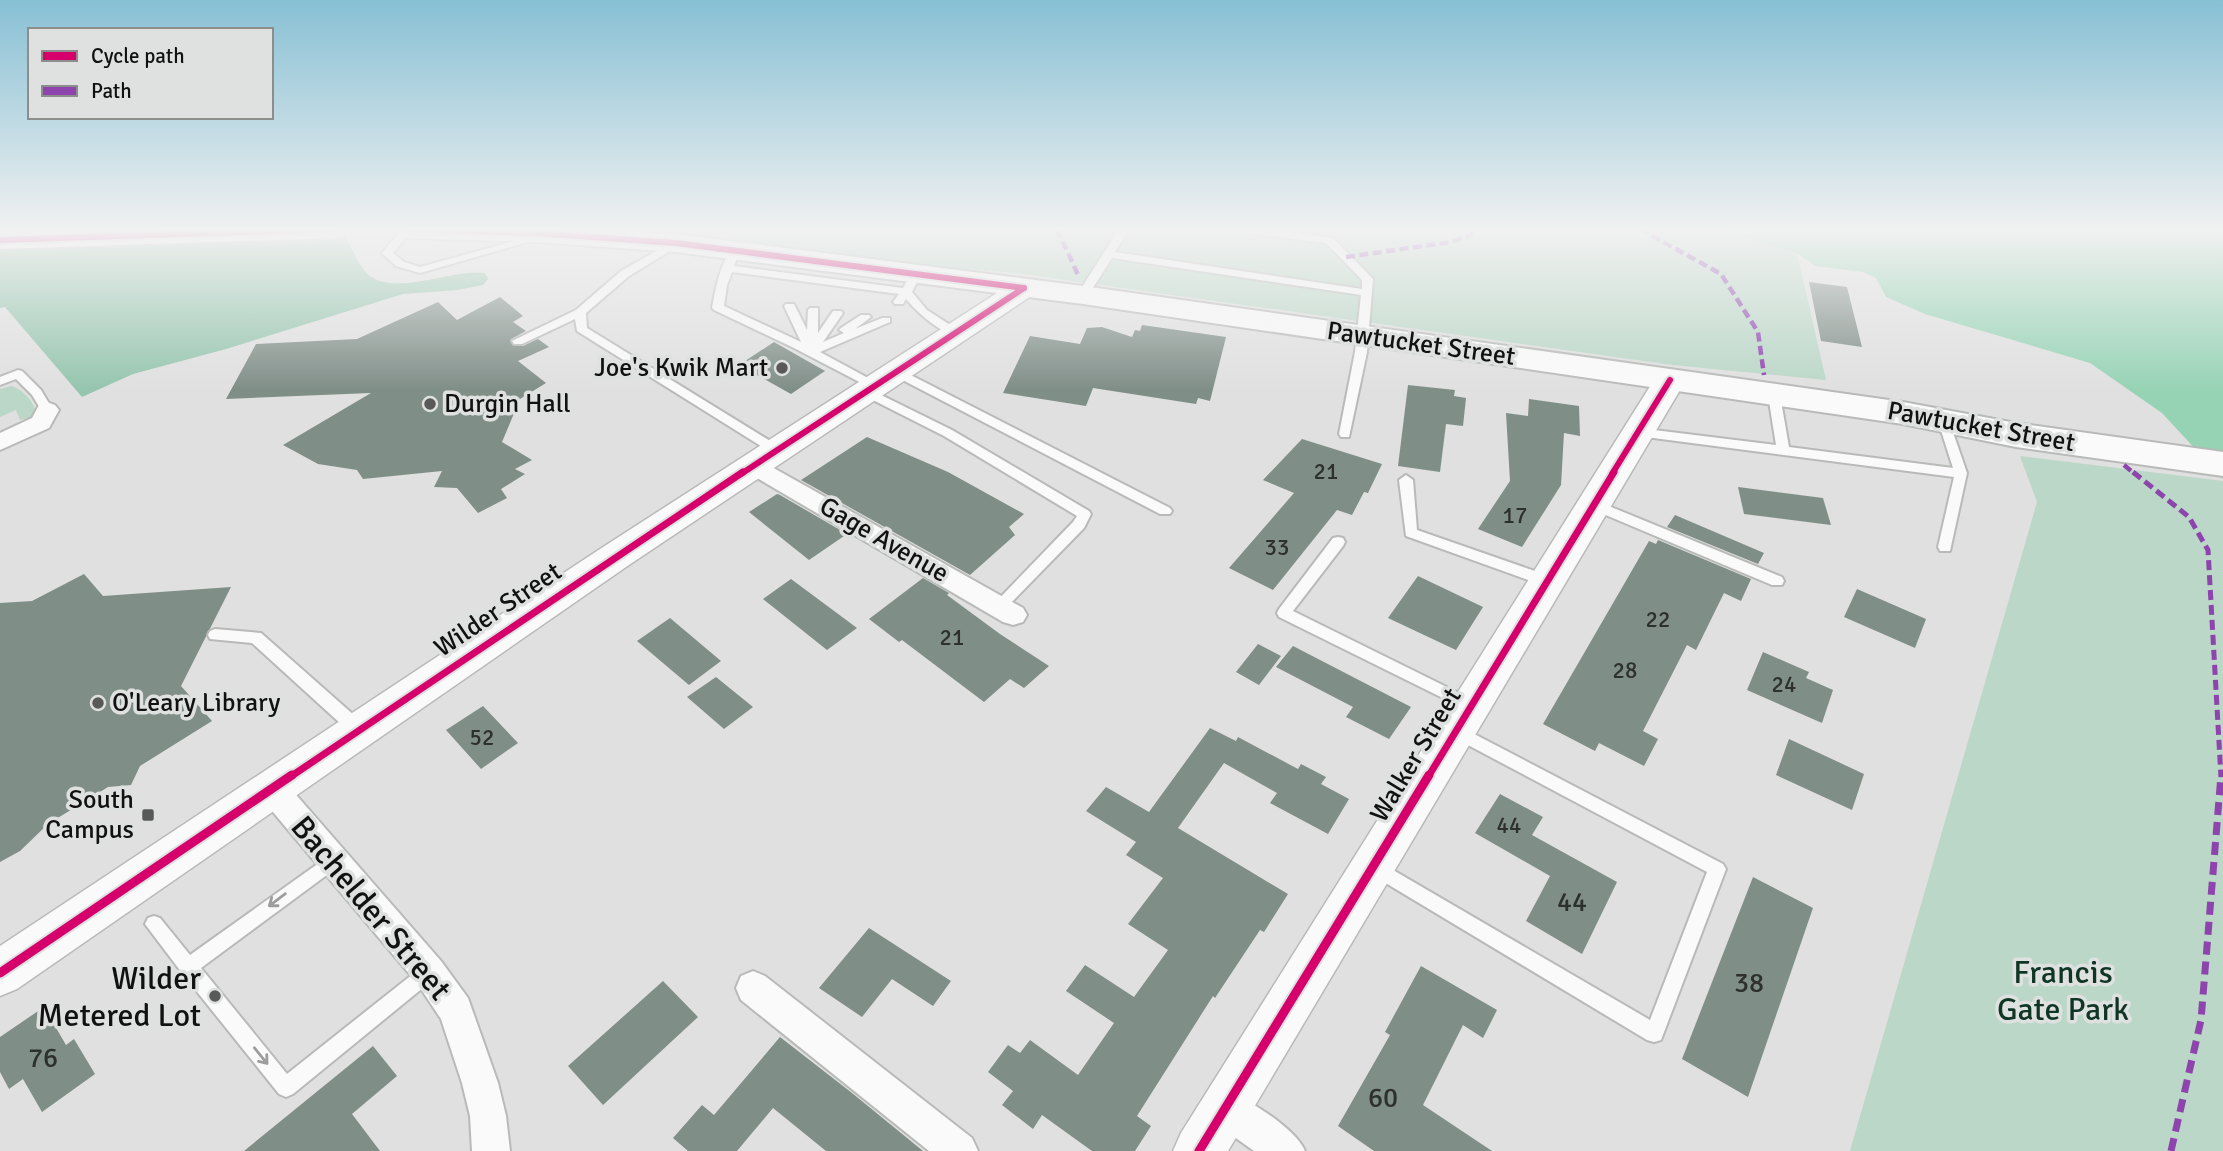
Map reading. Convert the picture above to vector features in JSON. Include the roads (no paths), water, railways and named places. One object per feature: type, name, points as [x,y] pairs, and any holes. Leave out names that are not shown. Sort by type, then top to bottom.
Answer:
[{"type":"main road","name":"Pawtucket Street","points":[[870,283],[907,289],[1024,288],[1083,295],[1774,395],[1944,421],[2015,435],[2223,464]]},
{"type":"street","name":"Wilder Street","points":[[0,973],[878,382],[1024,288]]},
{"type":"street","name":"Walker Street","points":[[1199,1151],[1670,380]]},
{"type":"street","points":[[0,442],[41,423],[47,410]]},
{"type":"street","name":"Gage Avenue","points":[[765,458],[1006,611]]},
{"type":"street","name":"Bachelder Street","points":[[274,790],[429,972],[456,1010],[488,1116],[491,1151]]},
{"type":"street","points":[[753,988],[959,1151]]},
{"type":"street","points":[[1225,1108],[1286,1151]]},
{"type":"lane","points":[[518,341],[580,312],[613,283]]},
{"type":"lane","points":[[722,283],[718,308],[1166,511]]},
{"type":"lane","points":[[803,288],[807,283]]},
{"type":"lane","points":[[826,292],[833,283]]},
{"type":"lane","points":[[836,283],[854,290],[880,294],[907,289],[923,312],[955,332]]},
{"type":"lane","points":[[1083,295],[1091,283]]},
{"type":"lane","points":[[1299,283],[1367,293]]},
{"type":"lane","points":[[1345,434],[1361,352],[1368,283]]},
{"type":"lane","points":[[790,306],[811,351]]},
{"type":"lane","points":[[811,351],[814,310]]},
{"type":"lane","points":[[580,312],[581,329],[765,458]]},
{"type":"lane","points":[[811,351],[836,313]]},
{"type":"lane","points":[[811,351],[865,317]]},
{"type":"lane","points":[[811,351],[886,320]]},
{"type":"lane","points":[[0,381],[18,374],[37,393],[47,410]]},
{"type":"lane","points":[[878,382],[948,433],[1084,514],[1079,525],[1006,611]]},
{"type":"lane","points":[[1774,395],[1783,450]]},
{"type":"lane","points":[[1944,421],[1961,473],[1945,547]]},
{"type":"lane","points":[[1639,432],[1961,473]]},
{"type":"lane","points":[[1406,480],[1410,533],[1547,581]]},
{"type":"lane","points":[[1594,506],[1777,581]]},
{"type":"lane","points":[[1338,542],[1283,613],[1717,869],[1654,1033],[1373,867]]},
{"type":"lane","points":[[215,635],[256,637],[359,730]]},
{"type":"lane","points":[[188,967],[333,861]]},
{"type":"lane","points":[[154,924],[286,1087],[429,972]]},
{"type":"place","name":"Joe's Kwik Mart","points":[[782,368]]},
{"type":"place","name":"Durgin Hall","points":[[430,404]]},
{"type":"place","name":"O'Leary Library","points":[[98,703]]},
{"type":"place","name":"South Campus","points":[[148,815]]},
{"type":"place","name":"Wilder Metered Lot","points":[[215,996]]},
{"type":"park label","name":"Francis Gate Park","points":[[2063,990]]}]
